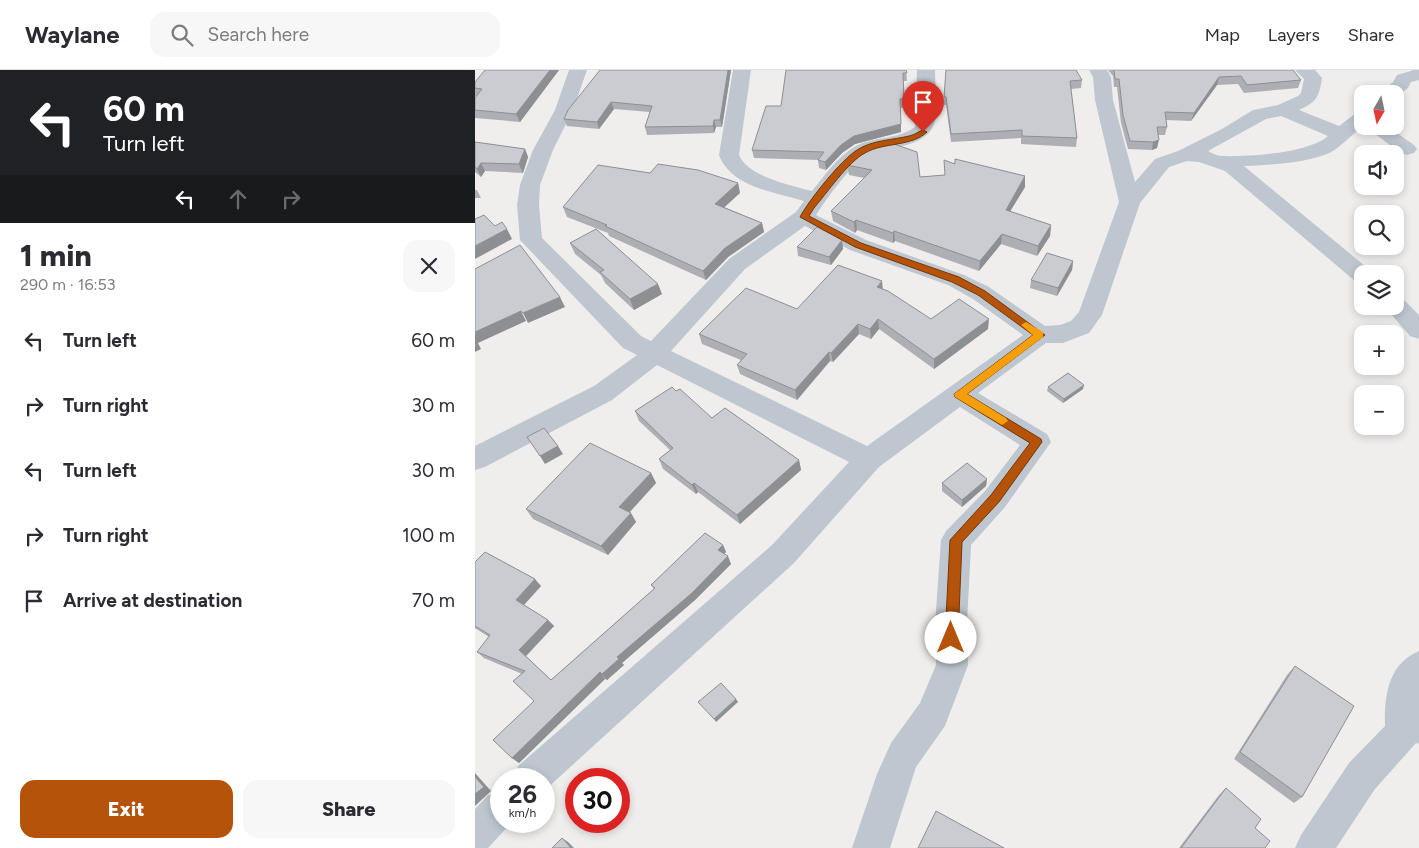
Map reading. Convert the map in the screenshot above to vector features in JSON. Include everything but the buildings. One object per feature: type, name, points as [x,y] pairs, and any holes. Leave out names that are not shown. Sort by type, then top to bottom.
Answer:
[{"type":"street","points":[[578,70],[564,110],[543,150],[530,185],[523,244],[632,342],[869,460]]},
{"type":"street","points":[[742,70],[729,154],[732,163],[738,170],[811,208],[858,245],[956,280],[981,293],[1040,335]]},
{"type":"street","points":[[475,459],[603,392],[654,354],[711,289],[737,264],[811,208],[852,158],[861,151],[873,146],[915,137],[923,132],[926,126],[926,70]]},
{"type":"street","points":[[1098,70],[1102,77],[1104,100],[1130,202]]},
{"type":"street","points":[[1308,73],[1332,70]]},
{"type":"street","points":[[543,768],[783,554],[869,460],[1040,335],[1063,334],[1080,327],[1090,315],[1130,202],[1162,163],[1185,155],[1229,133],[1260,114],[1283,110],[1305,100],[1310,94],[1313,78],[1308,73]]},
{"type":"street","points":[[1283,110],[1341,134]]},
{"type":"street","points":[[1219,162],[1277,158],[1307,153],[1328,146],[1354,124]]},
{"type":"street","points":[[1387,135],[1407,149]]},
{"type":"street","points":[[1185,155],[1202,156],[1232,167],[1354,268]]},
{"type":"street","points":[[1404,314],[1419,330]]},
{"type":"street","points":[[871,848],[900,761],[933,714],[952,666],[951,624],[956,540],[995,499],[1037,442],[959,394]]},
{"type":"street","points":[[1314,848],[1362,776],[1411,731],[1401,701],[1408,677],[1419,666]]},
{"type":"street","points":[[475,835],[490,819]]},
{"type":"slow traffic","points":[[1002,421],[959,394],[1040,335],[1026,325]]},
{"type":"route","points":[[923,132],[915,137],[873,146],[861,151],[852,158],[810,207],[805,217],[858,245],[956,280],[981,293],[1040,335],[959,394],[1037,442],[995,499],[956,540],[951,638]]}]
